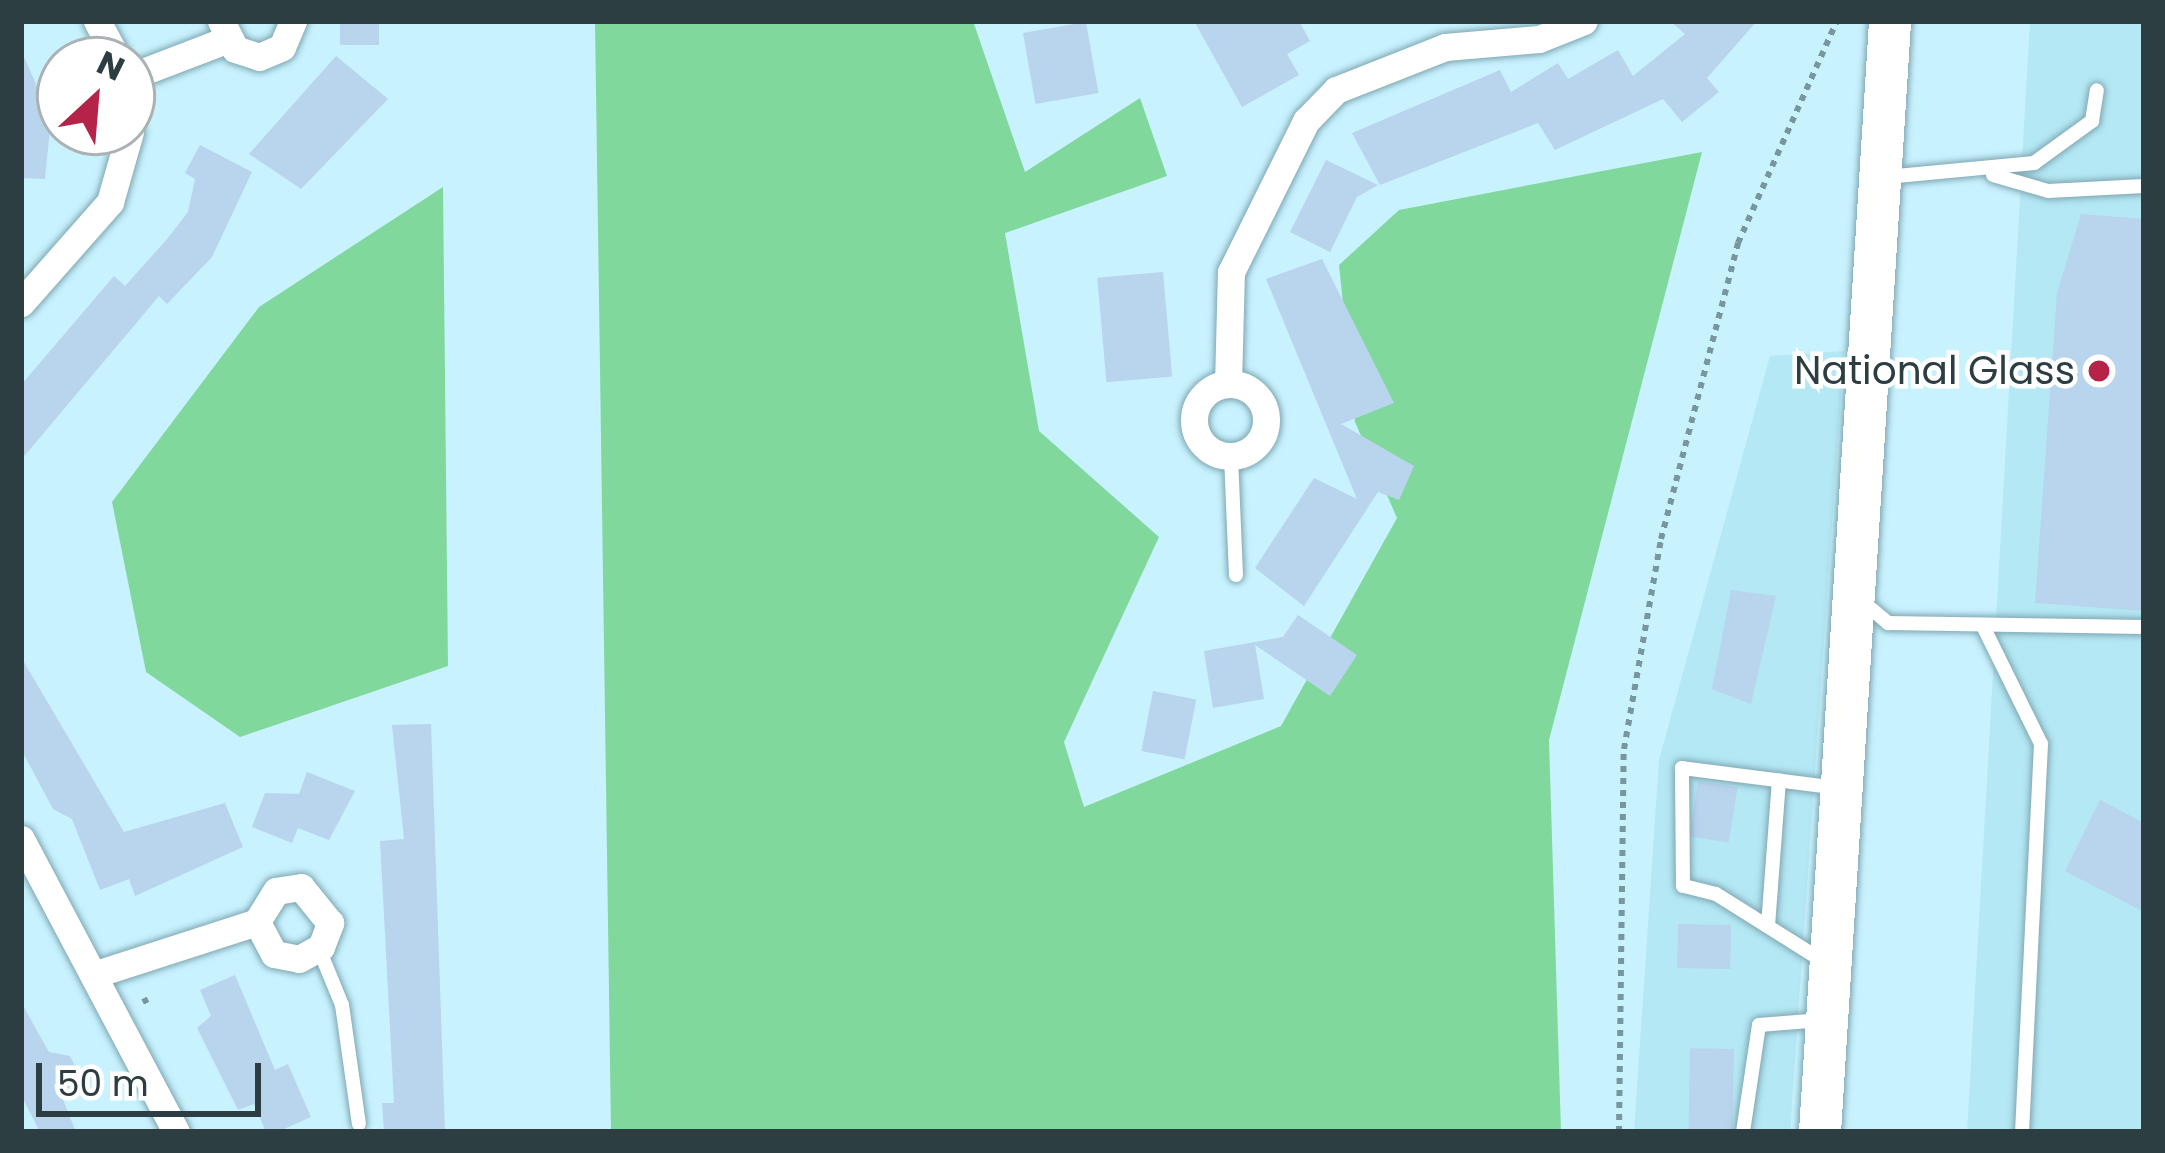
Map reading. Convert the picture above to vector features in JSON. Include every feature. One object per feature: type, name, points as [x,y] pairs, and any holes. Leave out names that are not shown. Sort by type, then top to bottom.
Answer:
[{"type":"main road","points":[[1820,1132],[1885,177],[1890,21]]},
{"type":"street","points":[[156,64],[224,30],[246,55],[272,54],[293,21]]},
{"type":"street","points":[[1228,384],[1265,412],[1254,447],[1231,456],[1199,440],[1194,415],[1228,384],[1231,272],[1321,106],[1366,72],[1584,21]]},
{"type":"street","points":[[21,303],[110,202],[123,156]]},
{"type":"street","points":[[21,838],[99,973],[176,1132]]},
{"type":"street","points":[[99,973],[257,922],[276,891],[312,891],[331,923],[319,949],[274,954],[257,922]]},
{"type":"lane","points":[[1993,175],[2066,145],[2092,121],[2097,90]]},
{"type":"lane","points":[[1885,177],[1993,175],[2048,191],[2144,186]]},
{"type":"lane","points":[[1231,456],[1236,574]]},
{"type":"lane","points":[[1856,596],[1888,623],[2144,627]]},
{"type":"lane","points":[[1984,628],[2041,744],[2022,1132]]},
{"type":"lane","points":[[1832,966],[1768,926],[1683,886],[1682,768],[1844,788]]},
{"type":"lane","points":[[1768,926],[1778,780]]},
{"type":"lane","points":[[319,949],[342,1005],[359,1124]]},
{"type":"lane","points":[[1743,1132],[1759,1025],[1827,1020]]},
{"type":"path","points":[[1619,1132],[1624,749],[1661,539],[1738,243],[1837,21]]},
{"type":"shaded area","points":[[2030,21],[2144,21],[2144,1132],[1967,1132]]},
{"type":"shaded area","points":[[1844,351],[1790,1132],[1634,1132],[1659,760],[1770,356]]},
{"type":"green space","points":[[595,21],[973,21],[1025,172],[1140,98],[1167,176],[1005,233],[1039,431],[1159,537],[1064,742],[1084,807],[1281,726],[1397,518],[1355,422],[1339,265],[1399,210],[1702,152],[1549,740],[1561,1132],[611,1132]]},
{"type":"green space","points":[[443,187],[448,666],[240,737],[146,672],[112,502],[259,307]]},
{"type":"building","points":[[340,21],[379,21],[379,45],[340,45]]},
{"type":"building","points":[[1194,21],[1299,21],[1310,41],[1287,54],[1299,75],[1242,107]]},
{"type":"building","points":[[1670,21],[1757,21],[1707,78],[1719,92],[1682,122],[1663,99],[1555,150],[1538,123],[1380,185],[1352,133],[1500,70],[1511,92],[1558,63],[1568,79],[1618,50],[1633,76],[1685,34]]},
{"type":"building","points":[[1086,22],[1099,93],[1035,104],[1023,33]]},
{"type":"building","points":[[21,50],[36,84],[36,156],[47,156],[45,179],[21,178]]},
{"type":"building","points":[[336,56],[388,99],[301,189],[249,154]]},
{"type":"building","points":[[200,145],[252,172],[212,257],[167,304],[159,296],[21,460],[21,385],[114,276],[125,286],[188,212],[195,179],[185,173]]},
{"type":"building","points":[[1326,160],[1378,185],[1357,197],[1330,252],[1290,232]]},
{"type":"building","points":[[2081,214],[2144,219],[2144,611],[2035,603],[2057,293]]},
{"type":"building","points":[[1322,259],[1394,403],[1341,424],[1414,466],[1399,500],[1378,492],[1304,606],[1255,568],[1314,478],[1357,499],[1266,279]]},
{"type":"building","points":[[1163,272],[1172,377],[1106,382],[1097,278]]},
{"type":"building","points":[[1731,590],[1776,596],[1751,704],[1712,689]]},
{"type":"building","points":[[1298,615],[1357,655],[1330,696],[1255,645],[1264,699],[1213,708],[1204,651],[1283,637]]},
{"type":"building","points":[[21,657],[124,832],[225,803],[243,847],[135,896],[129,879],[100,890],[72,819],[53,809],[21,749]]},
{"type":"building","points":[[1153,691],[1196,699],[1185,759],[1141,751]]},
{"type":"building","points":[[431,724],[445,1132],[384,1132],[382,1103],[394,1103],[380,841],[404,839],[392,725]]},
{"type":"building","points":[[307,772],[355,791],[329,840],[298,828],[292,843],[252,827],[265,793],[299,794]]},
{"type":"building","points":[[1698,781],[1738,787],[1729,843],[1689,836]]},
{"type":"building","points":[[2100,800],[2144,823],[2144,912],[2065,871]]},
{"type":"building","points":[[1678,924],[1731,925],[1730,969],[1677,968]]},
{"type":"building","points":[[235,975],[275,1070],[288,1064],[311,1117],[277,1132],[266,1132],[254,1104],[238,1110],[197,1028],[211,1016],[200,990]]},
{"type":"building","points":[[21,1002],[49,1052],[70,1056],[85,1085],[62,1097],[76,1132],[40,1132],[21,1095]]},
{"type":"building","points":[[1690,1048],[1734,1049],[1733,1132],[1689,1131]]},
{"type":"place","name":"National Glass","points":[[2099,371]]}]
